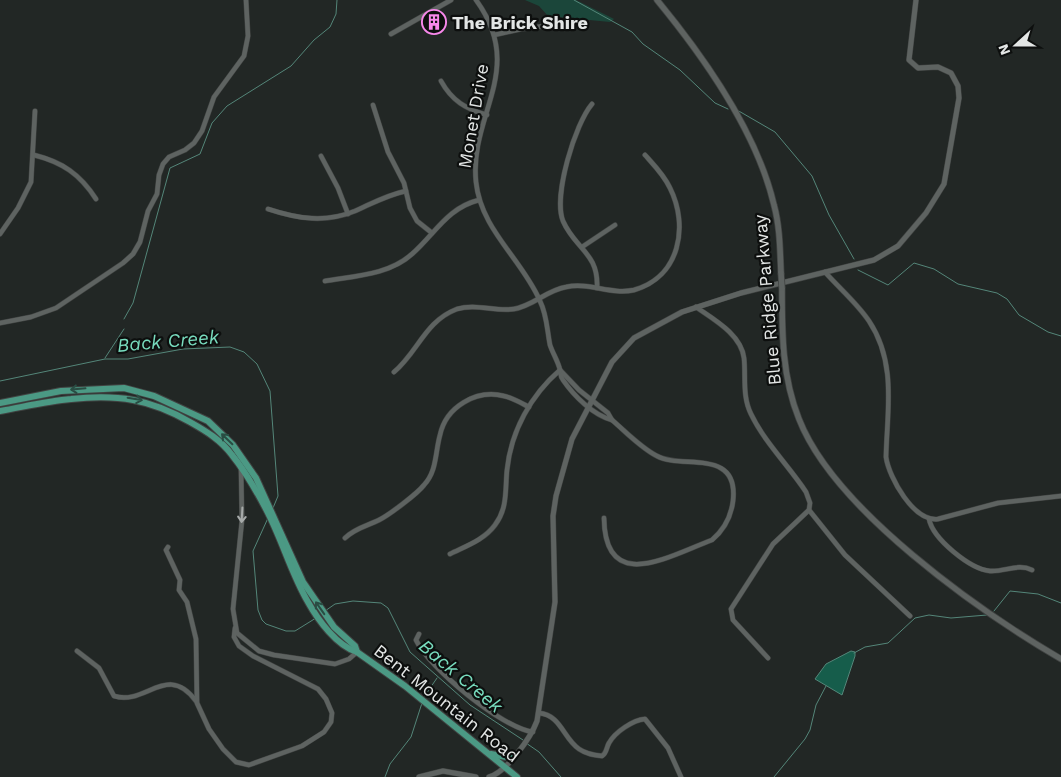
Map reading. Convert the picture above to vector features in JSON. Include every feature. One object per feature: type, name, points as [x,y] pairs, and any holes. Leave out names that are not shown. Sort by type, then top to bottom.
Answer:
[{"type":"main road","name":"Blue Ridge Parkway","points":[[657,0],[713,76],[753,147],[768,182],[775,207],[782,288],[782,345],[789,389],[806,435],[826,468],[842,488],[875,520],[933,569],[992,614],[1061,659]]},
{"type":"main road","name":"Bent Mountain Road","points":[[0,403],[83,388],[124,388],[154,396],[208,421],[232,445],[256,478],[303,582],[334,627],[350,646]]},
{"type":"main road","name":"Bent Mountain Road","points":[[0,411],[72,399],[133,398],[154,403],[210,434],[231,453],[241,466],[267,511],[300,589],[328,630],[405,686],[517,777]]},
{"type":"main road","points":[[487,753],[506,757],[516,754]]},
{"type":"street","points":[[0,323],[31,317],[56,308],[123,263],[133,254],[140,242],[148,211],[157,194],[162,164],[169,157],[185,150],[194,143],[202,130],[214,97],[244,56],[248,36],[246,0]]},
{"type":"street","points":[[391,34],[451,0]]},
{"type":"street","name":"Monet Drive","points":[[476,0],[487,16],[494,35],[498,70],[476,165],[479,200],[491,226],[540,299],[551,348],[560,370],[560,375],[568,387],[588,407],[604,418],[612,420]]},
{"type":"street","points":[[489,777],[504,766],[529,739],[539,714],[556,597],[554,506],[572,439],[612,362],[628,342],[653,326],[696,307],[741,293],[874,260],[898,246],[937,197],[945,179],[958,91],[953,76],[947,70],[938,67],[918,68],[909,60],[916,0]]},
{"type":"street","points":[[494,35],[521,29],[554,26]]},
{"type":"street","points":[[441,82],[450,95],[461,105],[487,115]]},
{"type":"street","points":[[592,104],[579,124],[560,200],[563,221],[594,264],[597,288]]},
{"type":"street","points":[[373,106],[378,115],[388,152],[401,175],[413,214],[432,233]]},
{"type":"street","points":[[0,234],[28,188],[32,174],[35,111]]},
{"type":"street","points":[[34,155],[70,169],[84,182],[96,199]]},
{"type":"street","points":[[394,372],[406,360],[427,329],[448,313],[475,306],[513,309],[540,299],[554,290],[569,286],[624,291],[640,288],[662,273],[675,254],[680,229],[674,196],[662,174],[644,155]]},
{"type":"street","points":[[321,156],[338,188],[348,214]]},
{"type":"street","points":[[268,209],[305,219],[325,219],[348,214],[384,196],[406,191]]},
{"type":"street","points":[[325,282],[376,273],[395,265],[412,255],[452,212],[464,205],[479,200]]},
{"type":"street","points":[[582,247],[614,225]]},
{"type":"street","points":[[825,272],[865,316],[880,341],[889,381],[886,457],[888,467],[902,494],[921,515],[928,519],[948,517],[998,503],[1061,496]]},
{"type":"street","points":[[696,307],[721,325],[740,345],[744,358],[745,396],[748,407],[756,424],[806,492],[810,503],[809,510],[773,544],[731,609],[734,620],[768,658]]},
{"type":"street","points":[[450,554],[485,536],[500,516],[506,499],[507,472],[511,449],[528,407],[543,385],[560,370]]},
{"type":"street","name":"Monet Drive","points":[[560,370],[579,390],[608,413],[612,420],[656,456],[678,462],[703,461],[726,472],[731,482],[733,498],[727,523],[712,540],[645,565],[623,563],[614,556],[606,541],[604,518]]},
{"type":"street","points":[[345,538],[356,529],[383,518],[424,486],[435,464],[442,427],[461,404],[475,397],[498,395],[528,407]]},
{"type":"street","points":[[241,466],[242,520],[234,587],[233,618],[237,634],[253,647],[274,655],[336,664],[349,659],[358,652]]},
{"type":"street","points":[[809,510],[845,555],[910,616]]},
{"type":"street","points":[[928,519],[942,540],[959,557],[972,565],[991,571],[1022,566],[1032,570]]},
{"type":"street","points":[[168,547],[166,550],[180,580],[179,590],[186,602],[196,639],[197,702]]},
{"type":"street","points":[[77,650],[99,668],[114,696],[130,697],[162,685],[173,684],[188,693],[197,702],[216,740],[236,762],[243,765],[255,764],[302,746],[318,737],[328,726],[332,718],[330,708],[318,689],[243,650],[234,637],[235,628]]},
{"type":"street","points":[[419,634],[416,640],[426,656],[462,691],[507,722],[533,732]]},
{"type":"street","points":[[539,714],[555,719],[579,750],[588,754],[602,756],[605,754],[609,742],[618,732],[638,720],[645,719],[666,744],[678,766],[680,777]]},
{"type":"street","points":[[419,777],[443,771],[476,777]]},
{"type":"shaded area","points":[[525,0],[576,0],[614,19],[610,22],[548,16],[539,6]]},
{"type":"shaded area","points":[[851,651],[855,652],[855,656],[842,695],[815,679],[826,664]]},
{"type":"waterway","points":[[124,319],[133,303],[170,168],[200,154],[212,123],[227,106],[291,66],[314,40],[330,27],[336,14],[337,0]]},
{"type":"waterway","points":[[574,0],[632,32],[643,44],[680,70],[715,103],[728,109]]},
{"type":"waterway","points":[[737,110],[775,132],[812,176],[829,215],[854,259]]},
{"type":"waterway","points":[[858,270],[888,285],[914,263],[934,269],[958,284],[997,293],[1007,299],[1019,315],[1048,332],[1061,336]]},
{"type":"waterway","points":[[105,358],[124,329]]},
{"type":"waterway","name":"Back Creek","points":[[0,381],[105,359],[128,359],[183,349],[230,347],[244,352],[257,364],[270,391],[278,496],[273,508]]},
{"type":"waterway","name":"Back Creek","points":[[268,518],[253,551],[258,610],[262,620],[266,624],[286,631],[295,631],[316,618]]},
{"type":"waterway","points":[[994,611],[1010,591],[1038,594],[1061,603]]},
{"type":"waterway","name":"Back Creek","points":[[325,611],[335,604],[353,601],[381,603],[388,608],[410,652],[470,705],[523,740]]},
{"type":"waterway","points":[[854,653],[865,647],[888,643],[915,618],[929,615],[951,618],[987,615]]},
{"type":"waterway","points":[[424,697],[437,678]]},
{"type":"waterway","points":[[774,777],[805,739],[810,730],[816,705],[826,686]]},
{"type":"waterway","points":[[385,777],[390,764],[411,737],[422,703]]},
{"type":"waterway","name":"Back Creek","points":[[526,743],[539,752],[561,777]]},
{"type":"place","name":"The Brick Shire","points":[[434,22]]}]
